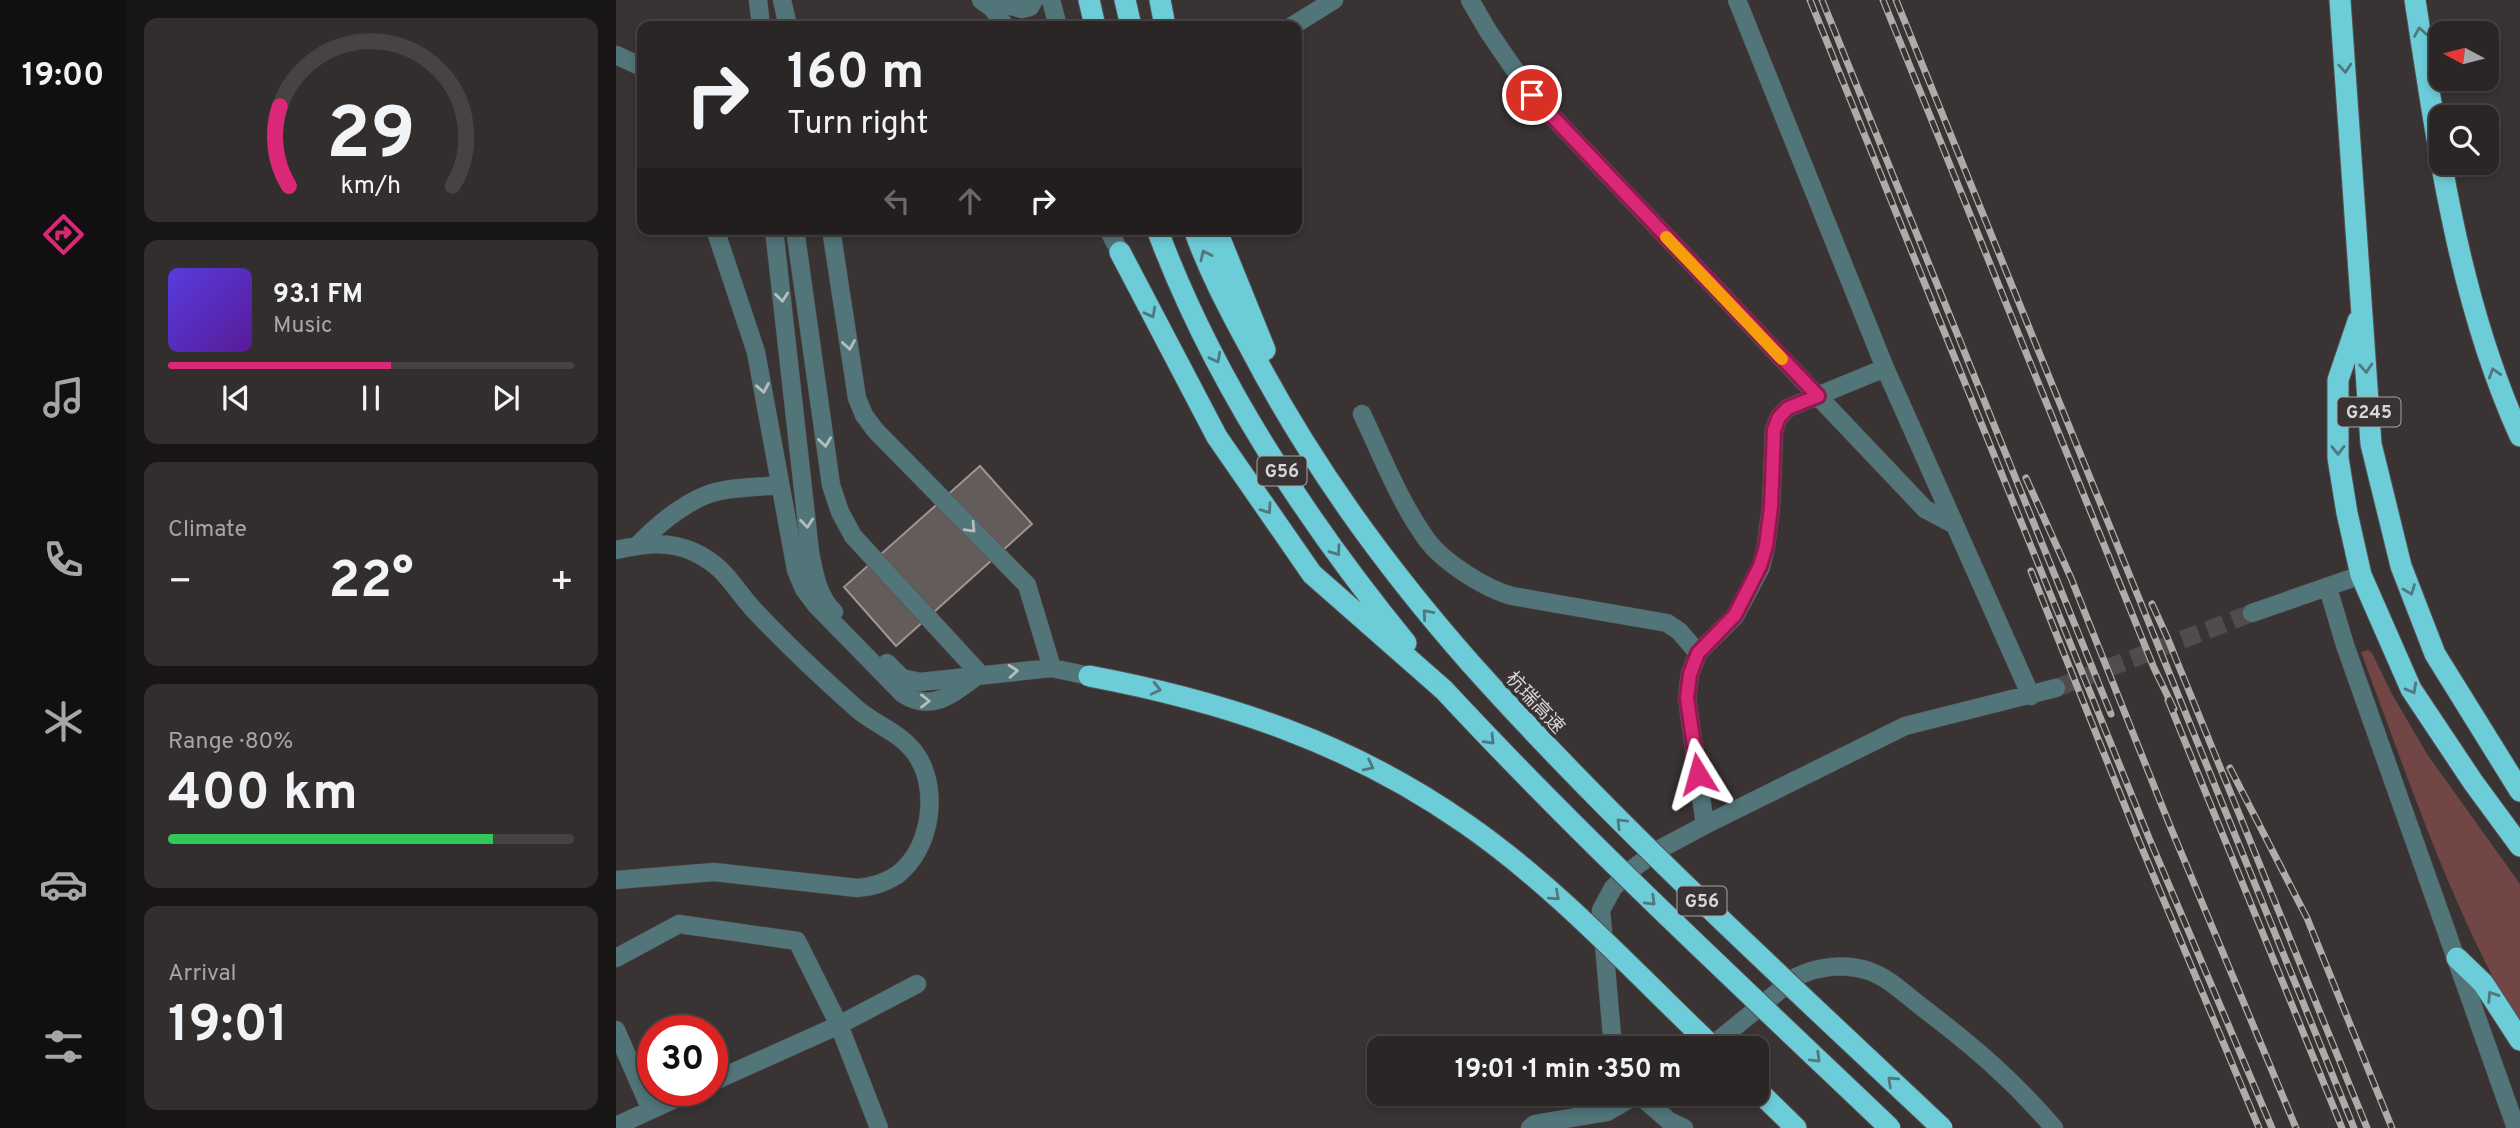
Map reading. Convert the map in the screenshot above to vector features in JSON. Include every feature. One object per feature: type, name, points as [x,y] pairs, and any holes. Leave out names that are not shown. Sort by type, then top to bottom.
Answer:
[{"type":"highway","points":[[1089,0],[1094,21]]},
{"type":"highway","points":[[1125,0],[1130,21]]},
{"type":"highway","points":[[1160,0],[1164,21]]},
{"type":"highway","name":"G245","points":[[2340,0],[2371,444],[2401,566],[2435,654],[2520,791]]},
{"type":"highway","points":[[2415,0],[2440,166],[2463,268],[2500,393],[2520,436]]},
{"type":"highway","name":"G56","points":[[1160,235],[1195,318],[1234,393],[1270,453],[1347,567],[1444,690],[1586,837],[1890,1128]]},
{"type":"highway","name":"杭瑞高速","points":[[1197,235],[1233,316],[1269,385],[1359,527],[1413,598],[1555,757],[1637,839],[1941,1128]]},
{"type":"highway","points":[[1218,235],[1311,454]]},
{"type":"highway","points":[[1120,252],[1217,437],[1312,574],[1444,690]]},
{"type":"highway","points":[[2361,312],[2339,380],[2338,458],[2361,575],[2411,689],[2473,782],[2520,846]]},
{"type":"highway","points":[[1089,676],[1176,694],[1261,719],[1343,752],[1420,793],[1468,825],[1557,898],[1699,1036]]},
{"type":"highway","points":[[2457,958],[2483,983],[2520,1040]]},
{"type":"highway","points":[[1769,1102],[1796,1128]]},
{"type":"street","points":[[758,0],[760,21]]},
{"type":"street","points":[[782,0],[786,21]]},
{"type":"street","points":[[981,0],[1002,21]]},
{"type":"street","points":[[990,0],[1022,9],[1030,7],[1034,0]]},
{"type":"street","points":[[1051,0],[1057,21]]},
{"type":"street","points":[[1300,21],[1334,0]]},
{"type":"street","points":[[1470,0],[1532,95],[1925,509],[1955,525]]},
{"type":"street","points":[[1737,0],[1885,368],[2031,696]]},
{"type":"street","points":[[616,55],[637,65]]},
{"type":"street","points":[[717,235],[756,352],[796,570],[804,589],[816,605],[903,694],[915,702],[928,703],[943,699],[981,674]]},
{"type":"street","points":[[775,235],[810,552],[814,576],[829,607],[902,678],[920,682],[1052,668],[1089,676]]},
{"type":"street","points":[[796,235],[831,485],[840,512],[853,536],[981,674]]},
{"type":"street","points":[[832,235],[857,398],[864,415],[875,430],[1027,585],[1052,668]]},
{"type":"street","points":[[1113,235],[1120,252]]},
{"type":"street","points":[[1704,825],[1687,698],[1690,674],[1698,653],[1735,615],[1760,566],[1766,546],[1771,507],[1774,430],[1779,417],[1788,408],[1885,368]]},
{"type":"street","points":[[1362,414],[1396,487],[1427,540],[1479,583],[1495,592],[1512,596],[1667,623],[1679,631],[1698,653]]},
{"type":"street","points":[[638,545],[659,523],[704,496],[719,491],[780,485]]},
{"type":"street","points":[[616,550],[638,545],[680,546],[722,569],[755,611],[860,711],[893,731],[908,745],[919,759],[924,772],[930,806],[923,838],[907,866],[896,876],[873,886],[857,888],[714,872],[616,880]]},
{"type":"street","points":[[2252,613],[2361,575]]},
{"type":"street","points":[[2328,588],[2345,645],[2516,1128]]},
{"type":"street","points":[[1612,1036],[1601,910],[1613,888],[1632,869],[1660,849],[1704,825],[1905,726],[1932,717],[2056,688]]},
{"type":"street","points":[[616,958],[679,923],[797,941],[839,1025],[879,1128]]},
{"type":"street","points":[[1725,1036],[1796,977],[1812,969],[1831,967],[1869,971],[1888,981],[1973,1046],[2023,1092],[2054,1128]]},
{"type":"street","points":[[728,1075],[839,1025],[917,984]]},
{"type":"street","points":[[616,1030],[651,1110]]},
{"type":"street","points":[[616,1126],[660,1106]]},
{"type":"street","points":[[1530,1128],[1535,1124],[1606,1112],[1617,1106]]},
{"type":"street","points":[[1652,1106],[1669,1121],[1684,1128]]},
{"type":"shaded area","points":[[2368,650],[2427,754],[2520,884],[2520,1026],[2473,936],[2414,796],[2361,652]]},
{"type":"building","points":[[980,466],[1032,524],[896,646],[844,587]]},
{"type":"tunnel","points":[[2056,688],[2252,613]]},
{"type":"railway","points":[[1810,0],[2149,838],[2272,1128]]},
{"type":"railway","points":[[1822,0],[2111,714]]},
{"type":"railway","points":[[1883,0],[2154,668],[2174,709]]},
{"type":"railway","points":[[1896,0],[2354,1128]]},
{"type":"railway","points":[[2026,478],[2071,578],[2170,826],[2296,1128]]},
{"type":"railway","points":[[2031,571],[2139,841],[2259,1128]]},
{"type":"railway","points":[[2152,604],[2367,1128]]},
{"type":"railway","points":[[2168,700],[2342,1128]]},
{"type":"railway","points":[[2230,768],[2307,918],[2392,1128]]},
{"type":"slow traffic","points":[[1666,237],[1782,359]]},
{"type":"route","points":[[1532,95],[1818,396],[1788,408],[1779,417],[1774,430],[1771,507],[1766,546],[1760,566],[1735,615],[1698,653],[1690,674],[1687,698],[1698,774]]}]
